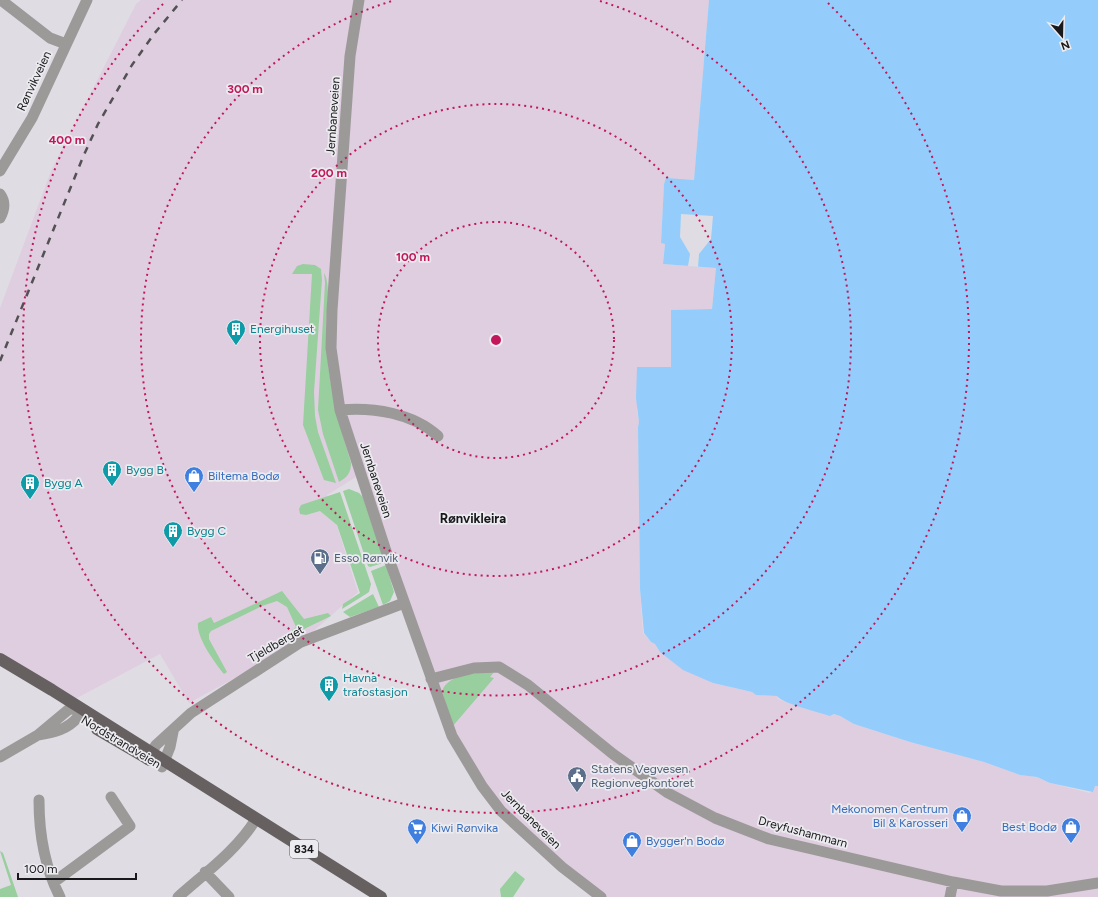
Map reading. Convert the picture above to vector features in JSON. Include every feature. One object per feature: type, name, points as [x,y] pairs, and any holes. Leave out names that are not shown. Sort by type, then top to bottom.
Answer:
[{"type":"main road","name":"Nordstrandveien","points":[[0,659],[75,711],[163,764],[227,800],[381,897]]},
{"type":"street","points":[[1,0],[50,38],[66,44]]},
{"type":"street","name":"Rønvikveien","points":[[0,171],[32,118],[87,0]]},
{"type":"street","name":"Jernbaneveien","points":[[359,0],[350,56],[332,310],[331,348],[340,410],[404,603],[431,679],[452,736],[465,761],[486,793],[501,811],[538,846],[601,897]]},
{"type":"street","points":[[0,194],[4,199],[5,206],[0,218]]},
{"type":"street","points":[[340,410],[355,408],[371,409],[401,416],[429,428],[438,436]]},
{"type":"street","name":"Tjeldberget","points":[[149,755],[191,713],[301,642],[404,603]]},
{"type":"street","name":"Dreyfushammarn","points":[[431,679],[474,668],[500,667],[528,685],[642,775],[668,793],[715,818],[769,839],[953,882],[1001,890],[1023,892],[1047,891],[1098,883]]},
{"type":"street","points":[[0,757],[75,711]]},
{"type":"street","name":"Tjeldberget","points":[[163,764],[173,732]]},
{"type":"street","points":[[54,882],[130,826],[111,796]]},
{"type":"street","points":[[39,800],[42,839],[54,882],[60,897]]},
{"type":"street","points":[[178,897],[247,833],[256,819]]},
{"type":"street","points":[[205,872],[229,897]]},
{"type":"street","points":[[950,897],[953,882]]},
{"type":"shaded area","points":[[141,0],[709,0],[694,180],[666,179],[664,184],[661,243],[665,243],[663,264],[716,268],[712,309],[671,310],[672,367],[637,368],[637,411],[639,422],[640,589],[643,633],[651,642],[655,644],[660,652],[713,683],[752,692],[756,695],[777,696],[778,699],[806,709],[830,716],[834,714],[854,724],[910,742],[984,762],[1020,775],[1037,777],[1050,783],[1090,793],[1095,786],[1098,786],[1098,897],[601,897],[538,846],[465,761],[364,472],[327,495],[358,592],[301,642],[189,703],[160,654],[75,699],[0,655],[0,308],[51,171],[136,4]]},
{"type":"green space","points":[[303,264],[315,265],[321,269],[322,280],[314,392],[315,416],[318,432],[336,483],[324,480],[303,425],[312,274],[292,274],[297,266]]},
{"type":"green space","points":[[324,273],[328,285],[326,334],[328,367],[338,415],[351,463],[348,474],[339,482],[323,434],[318,410],[325,283]]},
{"type":"green space","points":[[349,489],[359,493],[363,497],[384,561],[383,563],[370,567],[368,566],[343,491]]},
{"type":"green space","points":[[340,492],[371,584],[369,592],[342,609],[343,604],[360,593],[337,525],[320,511],[306,515],[300,514],[299,509],[301,505]]},
{"type":"green space","points":[[386,565],[394,592],[390,601],[383,605],[371,571]]},
{"type":"green space","points":[[282,591],[304,619],[328,613],[331,616],[300,631],[288,642],[285,637],[296,627],[287,607],[277,601],[262,606],[211,631],[209,634],[209,639],[227,672],[224,674],[211,657],[203,642],[198,629],[198,623],[211,617],[214,623]]},
{"type":"green space","points":[[373,594],[379,607],[350,617],[343,612]]},
{"type":"green space","points":[[495,671],[490,677],[494,678],[452,727],[442,691],[446,685],[457,677],[473,673]]},
{"type":"green space","points":[[0,851],[3,853],[18,897],[0,897],[0,889],[11,885]]},
{"type":"green space","points":[[515,871],[525,879],[513,897],[501,897],[500,889]]},
{"type":"water","points":[[709,0],[1098,0],[1098,786],[1095,786],[1093,792],[1050,783],[1037,777],[1020,775],[984,762],[910,742],[854,724],[834,714],[830,716],[785,702],[777,696],[756,695],[752,692],[713,683],[683,670],[660,652],[655,644],[651,642],[644,633],[640,589],[639,422],[636,398],[637,367],[671,367],[671,310],[712,309],[716,268],[663,264],[665,244],[661,243],[664,184],[666,178],[694,180]]},
{"type":"pier","points":[[681,214],[713,216],[711,239],[699,254],[698,267],[688,266],[690,254],[680,237]]},
{"type":"railway","points":[[0,361],[83,157],[98,124],[132,65],[154,34],[182,0]]},
{"type":"place","name":"Energihuset","points":[[236,346]]},
{"type":"place","name":"Bygg B","points":[[112,487]]},
{"type":"place","name":"Biltema Bodø","points":[[194,493]]},
{"type":"place","name":"Bygg A","points":[[30,500]]},
{"type":"place","name":"Bygg C","points":[[173,548]]},
{"type":"place","name":"Esso Rønvik","points":[[320,575]]},
{"type":"place","name":"Havna trafostasjon","points":[[329,702]]},
{"type":"place","name":"Statens Vegvesen Regionvegkontoret","points":[[577,793]]},
{"type":"place","name":"Mekonomen Centrum Bil & Karosseri","points":[[962,833]]},
{"type":"place","name":"Best Bodø","points":[[1071,844]]},
{"type":"place","name":"Kiwi Rønvika","points":[[417,845]]},
{"type":"place","name":"Bygger'n Bodø","points":[[632,858]]},
{"type":"district","name":"Rønvikleira","points":[[473,518]]}]
